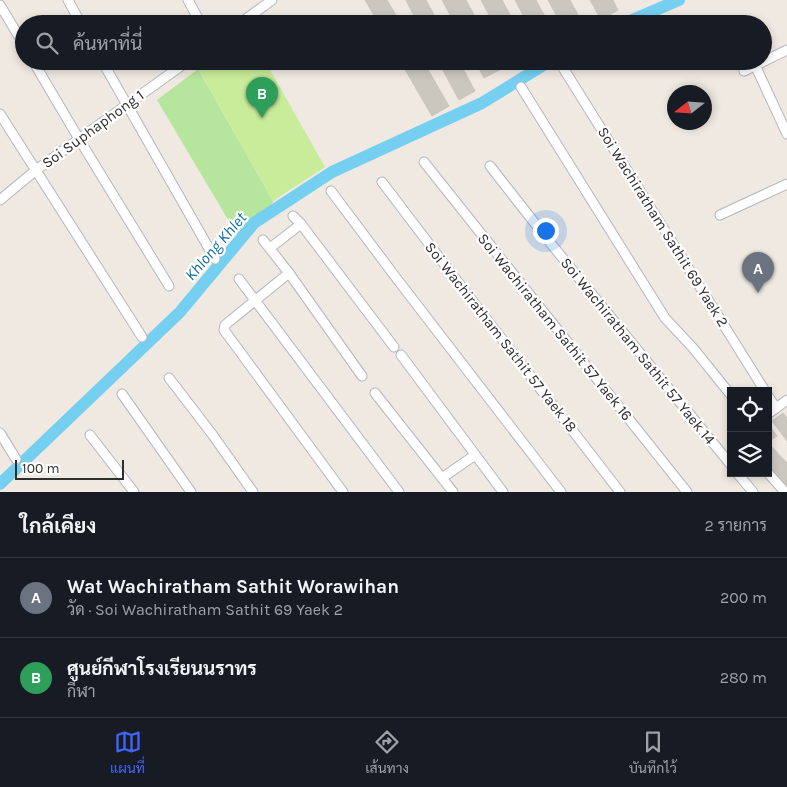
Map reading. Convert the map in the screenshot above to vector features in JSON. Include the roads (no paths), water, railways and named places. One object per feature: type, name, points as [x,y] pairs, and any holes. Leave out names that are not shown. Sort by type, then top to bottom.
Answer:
[{"type":"street","points":[[68,0],[76,15]]},
{"type":"street","points":[[188,0],[196,15]]},
{"type":"street","points":[[251,15],[272,0]]},
{"type":"street","points":[[0,5],[15,30]]},
{"type":"street","points":[[772,57],[787,50]]},
{"type":"street","points":[[38,70],[169,286]]},
{"type":"street","points":[[107,70],[215,259]]},
{"type":"street","name":"Soi Suphaphong 1","points":[[0,200],[36,170],[175,70]]},
{"type":"street","name":"Soi Wachiratham Sathit 69 Yaek 2","points":[[564,70],[762,387]]},
{"type":"street","points":[[757,70],[787,134]]},
{"type":"street","points":[[521,87],[665,318],[727,390]]},
{"type":"street","points":[[0,114],[142,337]]},
{"type":"street","name":"Soi Wachiratham Sathit 57 Yaek 16","points":[[424,162],[687,492]]},
{"type":"street","name":"Soi Wachiratham Sathit 57 Yaek 14","points":[[490,166],[727,460]]},
{"type":"street","name":"Soi Wachiratham Sathit 57 Yaek 18","points":[[382,182],[620,492]]},
{"type":"street","points":[[720,215],[787,184]]},
{"type":"street","points":[[332,191],[396,279],[561,492]]},
{"type":"street","points":[[293,216],[394,346]]},
{"type":"street","points":[[270,248],[301,224]]},
{"type":"street","points":[[263,240],[362,376]]},
{"type":"street","points":[[288,273],[225,325],[224,332],[343,492]]},
{"type":"street","points":[[239,279],[399,492]]},
{"type":"street","points":[[401,355],[503,492]]},
{"type":"street","points":[[169,378],[253,492]]},
{"type":"street","points":[[376,393],[453,492]]},
{"type":"street","points":[[122,394],[191,492]]},
{"type":"street","points":[[772,411],[787,400]]},
{"type":"street","points":[[0,433],[16,459]]},
{"type":"street","points":[[90,436],[134,492]]},
{"type":"street","points":[[442,478],[475,455]]},
{"type":"street","points":[[740,477],[752,492]]},
{"type":"street","points":[[772,477],[785,492]]},
{"type":"waterway","name":"Khlong Khlet","points":[[644,15],[679,0]]},
{"type":"waterway","name":"Khlong Khlet","points":[[0,484],[180,312],[254,223],[332,172],[482,103],[535,70]]},
{"type":"place","name":"ศูนย์กีฬาโรงเรียนนราทร","points":[[262,118]]},
{"type":"place","name":"Wat Wachiratham Sathit Worawihan","points":[[758,293]]}]
